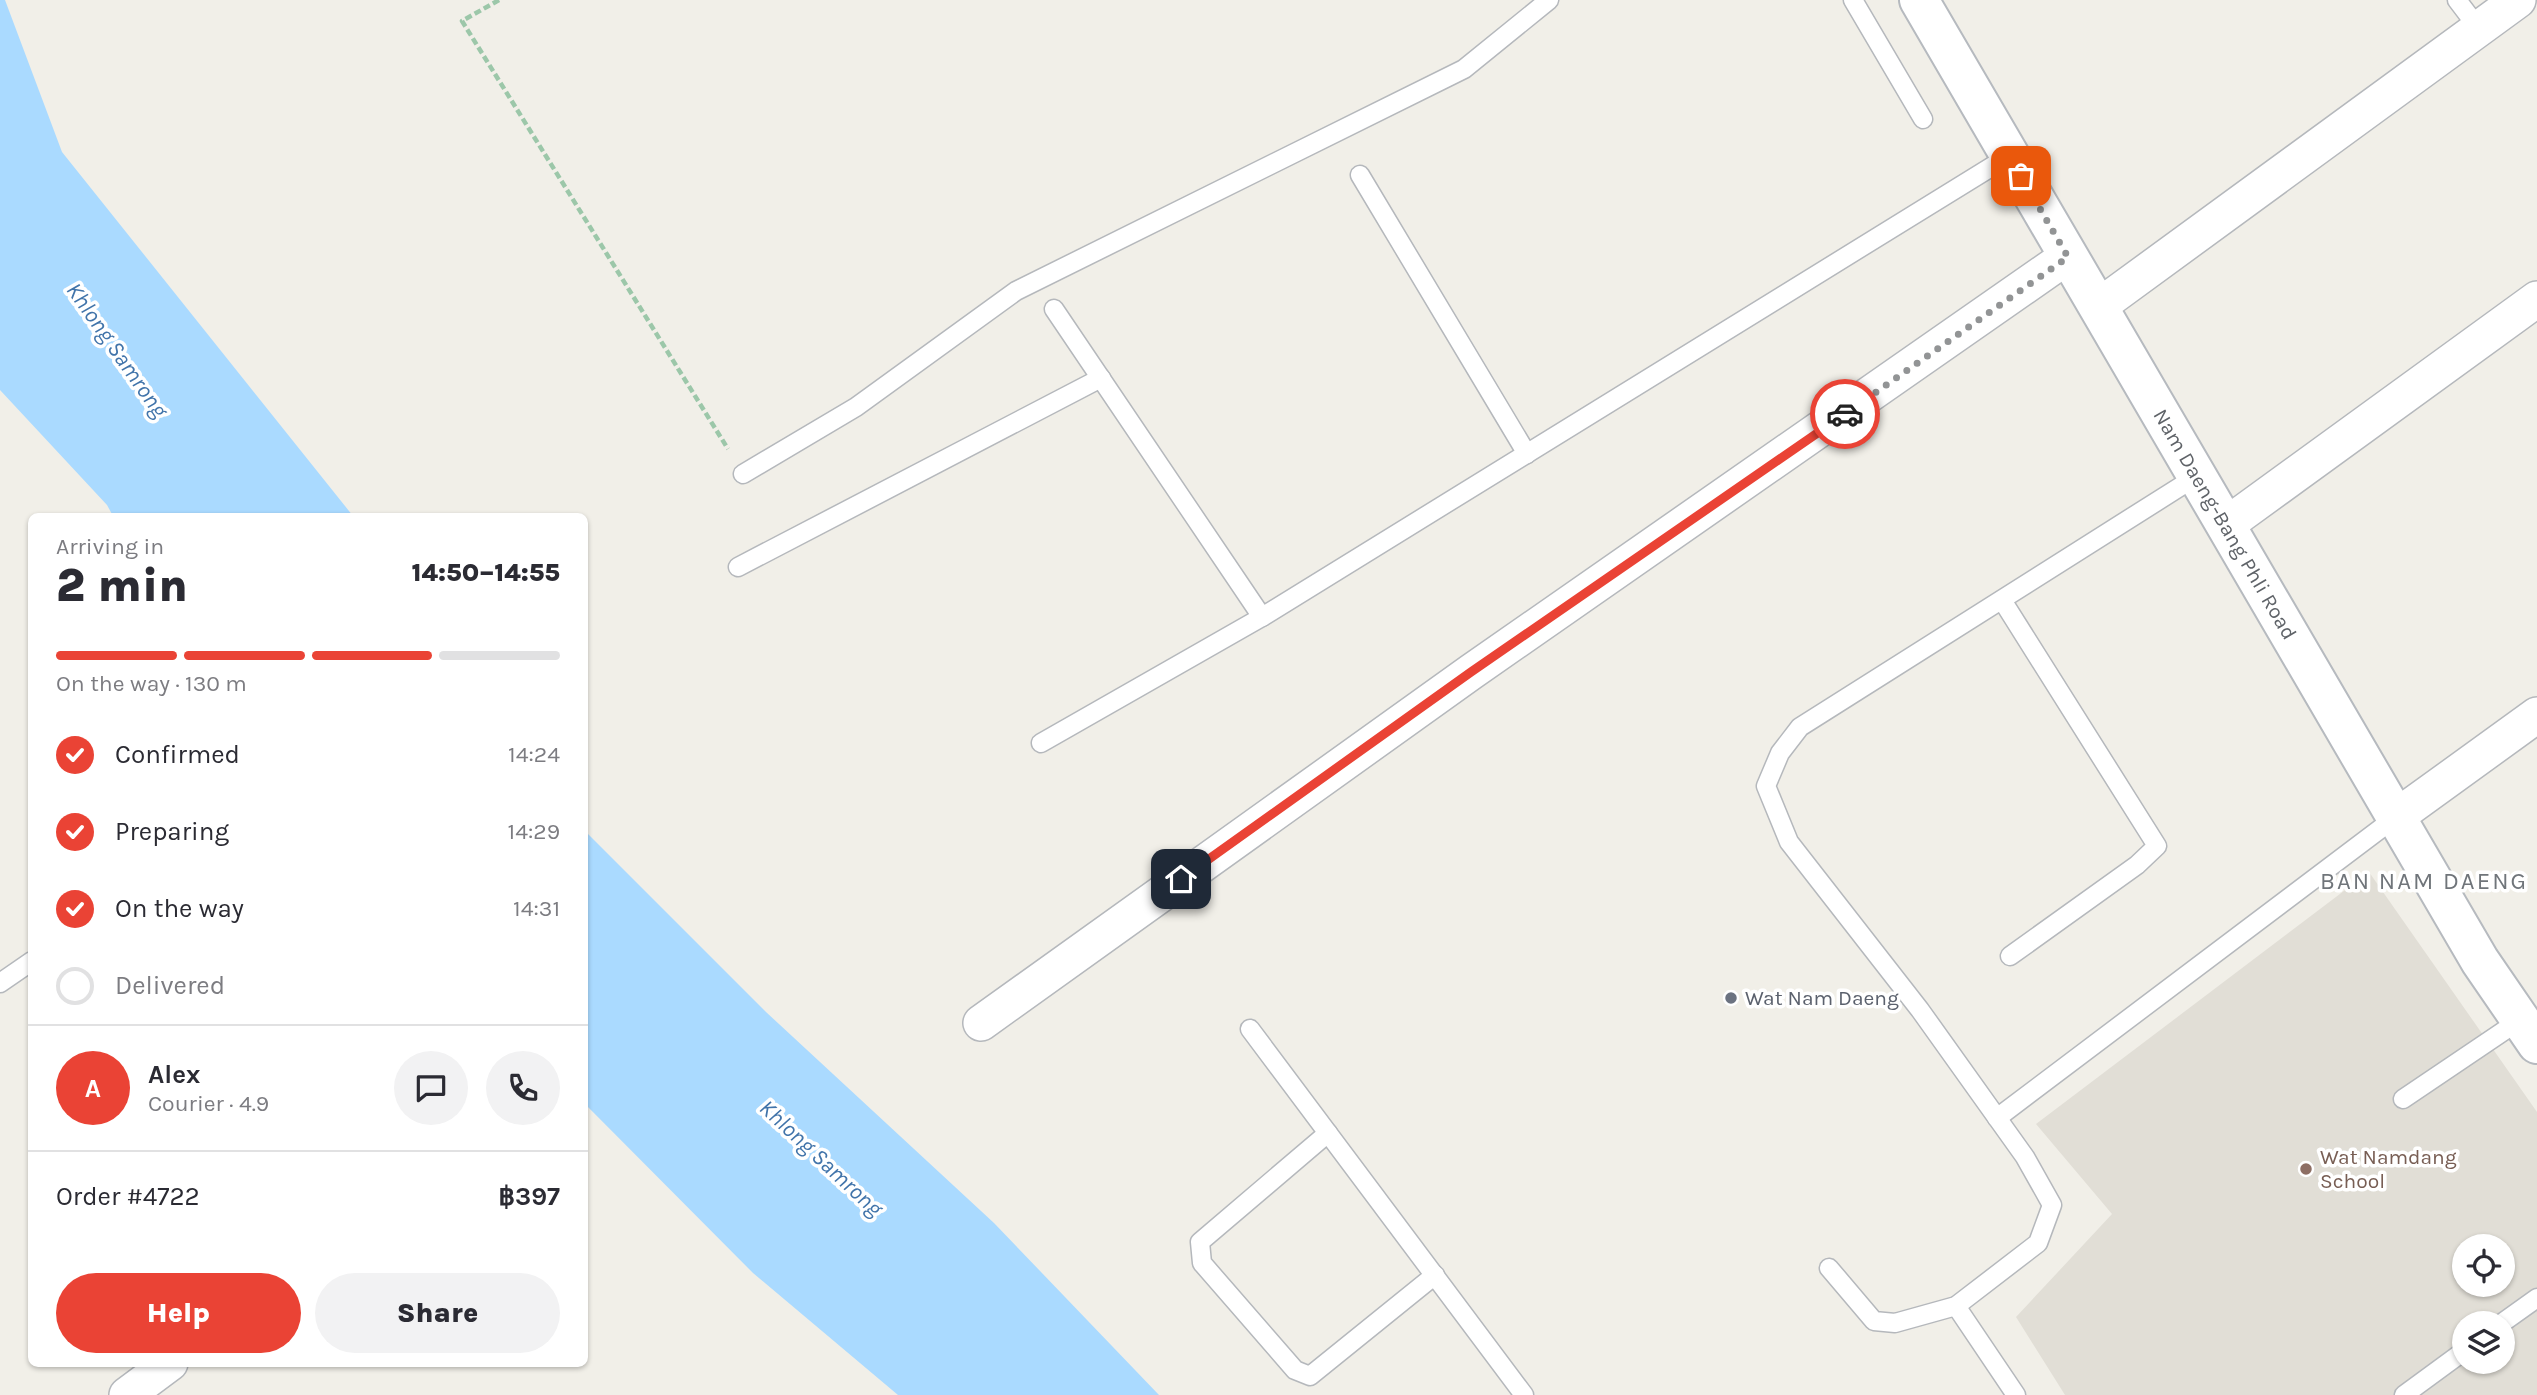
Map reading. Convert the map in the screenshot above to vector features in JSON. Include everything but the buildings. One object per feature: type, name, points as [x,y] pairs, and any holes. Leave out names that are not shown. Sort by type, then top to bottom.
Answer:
[{"type":"main road","name":"Nam Daeng-Bang Phli Road","points":[[1919,0],[2480,961],[2529,1032]]},
{"type":"street","points":[[2098,307],[2518,0]]},
{"type":"street","points":[[981,1023],[1471,672],[2068,257]]},
{"type":"street","points":[[2225,525],[2537,299]]},
{"type":"street","points":[[2396,817],[2537,715]]},
{"type":"street","points":[[127,1395],[165,1367]]},
{"type":"lane","points":[[743,474],[856,407],[1016,291],[1464,69],[1549,0]]},
{"type":"lane","points":[[1853,0],[1923,119]]},
{"type":"lane","points":[[2457,0],[2479,29]]},
{"type":"lane","points":[[1041,743],[1262,617],[2010,156]]},
{"type":"lane","points":[[1360,175],[1527,454]]},
{"type":"lane","points":[[1054,309],[1262,617]]},
{"type":"lane","points":[[738,567],[1101,378]]},
{"type":"lane","points":[[1829,1268],[1874,1321],[1895,1323],[1955,1306],[2038,1243],[2052,1205],[2025,1157],[1920,1010],[1788,842],[1766,786],[1780,753],[1800,727],[2197,476]]},
{"type":"lane","points":[[2002,600],[2157,846],[2137,865],[2010,956]]},
{"type":"lane","points":[[1997,1118],[2396,817]]},
{"type":"lane","points":[[0,983],[28,964]]},
{"type":"lane","points":[[1250,1029],[1524,1395]]},
{"type":"lane","points":[[2403,1099],[2529,1032]]},
{"type":"lane","points":[[1328,1133],[1200,1242],[1202,1262],[1295,1370],[1310,1376],[1435,1275]]},
{"type":"lane","points":[[2515,1314],[2537,1298]]},
{"type":"lane","points":[[1955,1306],[2016,1395]]},
{"type":"lane","points":[[2404,1395],[2452,1360]]},
{"type":"path","points":[[499,0],[462,21],[743,474]]},
{"type":"shaded area","name":"Wat Namdang School","points":[[2369,872],[2537,1112],[2537,1395],[2065,1395],[2016,1317],[2112,1214],[2036,1124]]},
{"type":"water","name":"Khlong Samrong","points":[[0,0],[5,0],[62,152],[351,513],[111,513],[107,505],[0,390]]},
{"type":"water","name":"Khlong Samrong","points":[[588,834],[766,1012],[994,1223],[1159,1395],[898,1395],[753,1273],[588,1107]]},
{"type":"way so far","points":[[1845,414],[2068,257],[2021,176]]},
{"type":"place","name":"Wat Nam Daeng","points":[[1731,998]]},
{"type":"place","name":"Wat Namdang School","points":[[2306,1169]]},
{"type":"district","name":"BAN NAM DAENG","points":[[2424,881]]},
{"type":"route","points":[[1181,879],[1471,672],[1845,414]]}]
